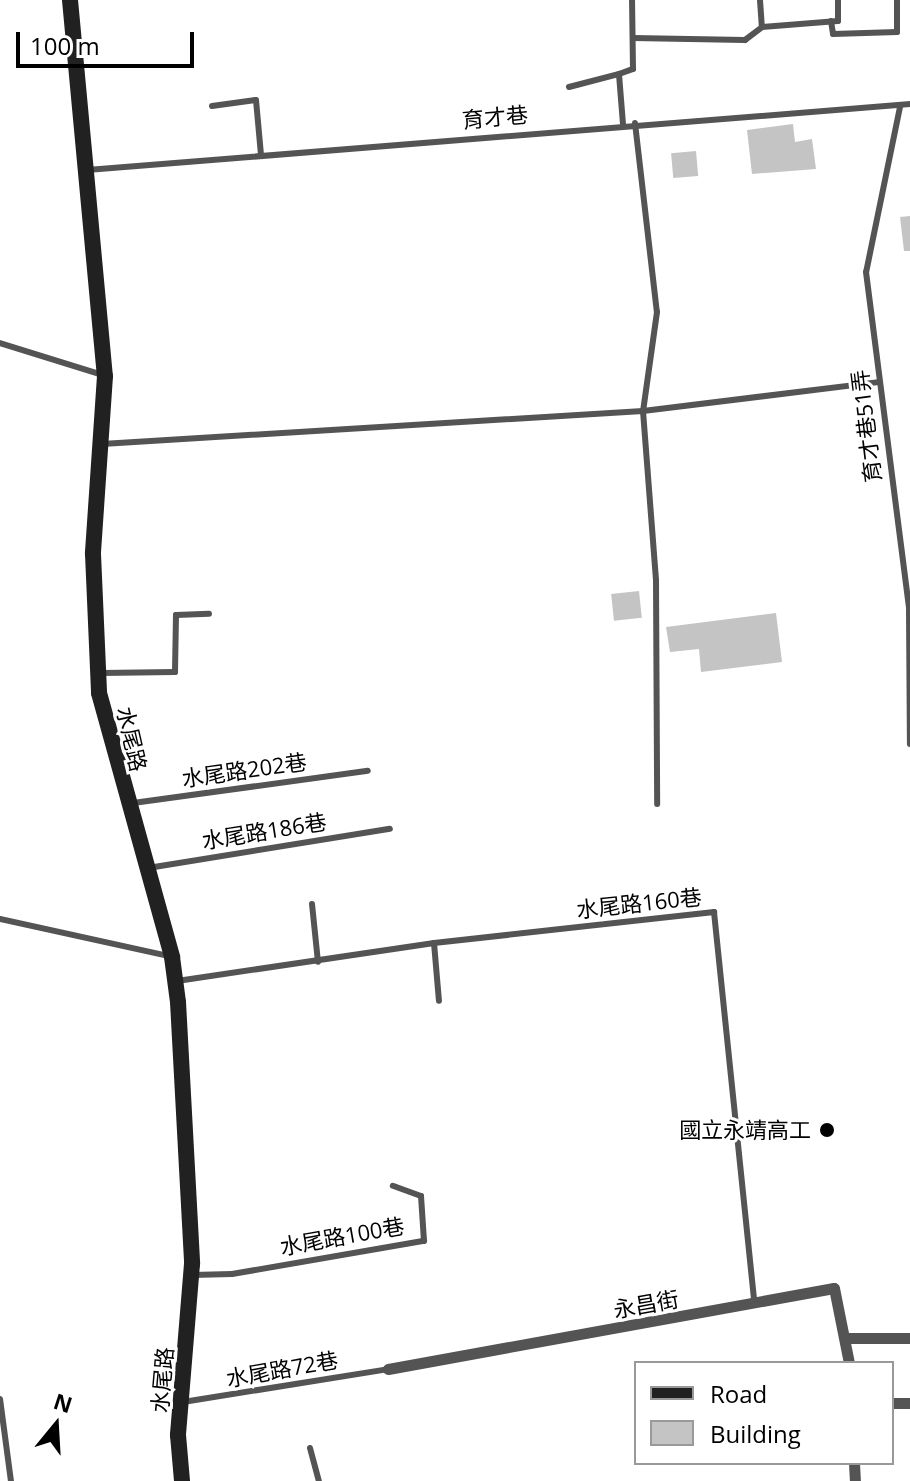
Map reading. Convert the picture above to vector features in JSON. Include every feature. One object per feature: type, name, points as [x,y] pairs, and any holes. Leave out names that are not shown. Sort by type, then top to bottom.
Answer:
[{"type":"street","name":"水尾路","points":[[70,0],[83,171],[105,376],[93,554],[97,673],[125,804],[177,981],[192,1275],[183,1402],[182,1481]]},
{"type":"street","name":"永昌街","points":[[388,1369],[755,1305],[834,1288],[848,1338],[849,1361]]},
{"type":"street","points":[[848,1338],[910,1338]]},
{"type":"lane","points":[[569,87],[633,69],[632,0]]},
{"type":"lane","points":[[760,0],[762,27]]},
{"type":"lane","points":[[633,38],[745,40],[762,27],[838,21],[838,0]]},
{"type":"lane","points":[[831,21],[833,34],[897,32],[897,0]]},
{"type":"lane","points":[[619,74],[623,124]]},
{"type":"lane","points":[[212,106],[256,100],[261,155]]},
{"type":"lane","name":"育才巷","points":[[83,171],[635,123],[910,104]]},
{"type":"lane","name":"育才巷51弄","points":[[900,107],[867,255],[878,382],[909,610],[910,744]]},
{"type":"lane","points":[[635,123],[657,312],[643,411],[656,581],[657,804]]},
{"type":"lane","points":[[0,343],[105,376]]},
{"type":"lane","points":[[102,444],[643,411],[878,382]]},
{"type":"lane","points":[[97,673],[175,672],[176,615],[209,614]]},
{"type":"lane","name":"水尾路202巷","points":[[125,804],[368,771]]},
{"type":"lane","name":"水尾路186巷","points":[[145,868],[390,829]]},
{"type":"lane","points":[[312,904],[318,962]]},
{"type":"lane","name":"水尾路160巷","points":[[177,981],[434,943],[714,912],[755,1305]]},
{"type":"lane","points":[[0,919],[172,957]]},
{"type":"lane","points":[[434,943],[439,1001]]},
{"type":"lane","name":"水尾路100巷","points":[[192,1275],[424,1241],[421,1196],[393,1186]]},
{"type":"lane","name":"水尾路72巷","points":[[183,1402],[388,1369]]},
{"type":"lane","points":[[0,1399],[3,1445],[11,1481]]},
{"type":"lane","points":[[310,1448],[319,1481]]},
{"type":"building","points":[[793,124],[795,142],[812,139],[816,169],[752,174],[747,130]]},
{"type":"building","points":[[696,151],[698,176],[673,178],[671,153]]},
{"type":"building","points":[[910,216],[910,251],[904,251],[900,217]]},
{"type":"building","points":[[639,591],[642,618],[614,621],[611,594]]},
{"type":"building","points":[[776,613],[782,662],[701,672],[699,649],[670,652],[666,627]]},
{"type":"place","name":"國立永靖高工","points":[[827,1130]]}]
